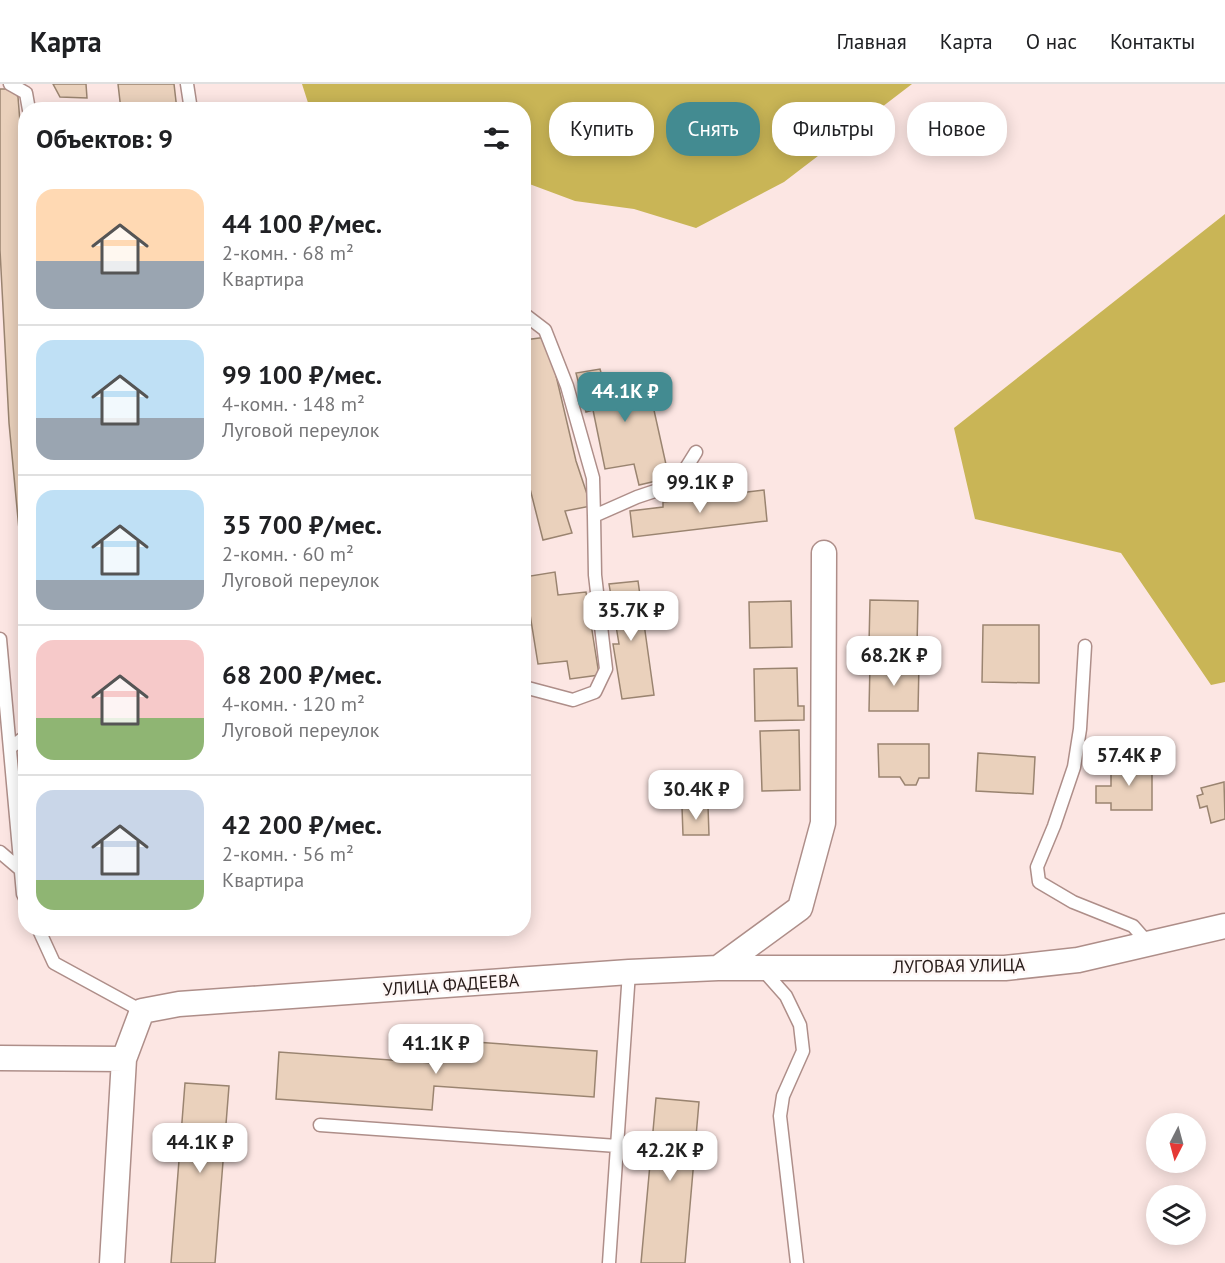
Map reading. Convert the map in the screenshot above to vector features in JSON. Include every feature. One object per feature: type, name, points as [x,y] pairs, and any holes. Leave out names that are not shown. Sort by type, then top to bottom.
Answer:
[{"type":"street","points":[[718,968],[800,908],[823,823],[824,553]]},
{"type":"street","name":"ЛУГОВАЯ УЛИЦА","points":[[762,969],[1005,968],[1078,960],[1225,926]]},
{"type":"street","name":"УЛИЦА ФАДЕЕВА","points":[[142,1011],[179,1004],[629,972],[718,968],[762,969]]},
{"type":"street","points":[[112,1263],[124,1059],[142,1011]]},
{"type":"street","points":[[0,1058],[124,1059]]},
{"type":"lane","points":[[10,84],[26,93],[28,102]]},
{"type":"lane","points":[[187,84],[190,102]]},
{"type":"lane","points":[[531,319],[545,330],[567,386],[594,478],[595,575],[606,669],[595,692],[573,700],[531,689]]},
{"type":"lane","points":[[594,516],[637,497],[676,484],[696,452]]},
{"type":"lane","points":[[0,639],[18,837]]},
{"type":"lane","points":[[1085,646],[1080,729],[1074,767],[1037,867],[1039,882],[1073,902],[1133,926],[1148,942]]},
{"type":"lane","points":[[10,748],[18,742]]},
{"type":"lane","points":[[0,852],[18,867]]},
{"type":"lane","points":[[42,936],[54,963],[142,1011]]},
{"type":"lane","points":[[762,969],[786,996],[800,1025],[803,1051],[783,1096],[780,1116],[797,1263]]},
{"type":"lane","points":[[609,1263],[629,972]]},
{"type":"lane","points":[[320,1125],[617,1146]]},
{"type":"shaded area","points":[[302,84],[912,84],[888,102],[772,102],[772,156],[818,156],[784,182],[696,228],[634,209],[575,201],[531,185],[531,102],[308,102]]},
{"type":"shaded area","points":[[1225,214],[1225,682],[1211,685],[1121,553],[975,519],[954,428]]},
{"type":"building","points":[[53,84],[86,84],[87,98],[60,97]]},
{"type":"building","points":[[118,84],[174,84],[176,102],[120,102]]},
{"type":"building","points":[[0,89],[13,89],[18,102],[18,519],[9,423],[0,250]]},
{"type":"building","points":[[547,337],[576,461],[591,506],[565,511],[572,533],[543,540],[531,493],[531,339]]},
{"type":"building","points":[[600,369],[603,380],[646,374],[669,478],[639,485],[634,464],[605,469],[593,410],[586,412],[576,373]]},
{"type":"building","points":[[764,490],[767,521],[633,537],[630,511],[663,507],[663,502]]},
{"type":"building","points":[[555,572],[558,595],[586,592],[599,675],[570,679],[567,661],[538,664],[531,620],[531,576]]},
{"type":"building","points":[[638,581],[654,695],[622,699],[613,644],[619,644],[609,584]]},
{"type":"building","points":[[870,600],[918,601],[917,646],[869,644]]},
{"type":"building","points":[[791,601],[792,647],[750,648],[749,602]]},
{"type":"building","points":[[983,625],[1039,625],[1039,683],[982,682]]},
{"type":"building","points":[[870,663],[919,663],[918,711],[869,711]]},
{"type":"building","points":[[797,668],[798,706],[804,706],[804,720],[755,721],[754,669]]},
{"type":"building","points":[[799,730],[800,790],[762,791],[760,731]]},
{"type":"building","points":[[878,744],[929,744],[929,778],[919,778],[916,785],[905,785],[900,777],[879,777]]},
{"type":"building","points":[[978,753],[1035,757],[1033,794],[976,791]]},
{"type":"building","points":[[1124,760],[1152,761],[1152,810],[1111,810],[1111,803],[1096,803],[1096,786],[1111,786],[1111,767],[1124,767]]},
{"type":"building","points":[[1224,782],[1225,819],[1211,823],[1207,806],[1200,808],[1197,796],[1203,794],[1201,788]]},
{"type":"building","points":[[708,806],[709,835],[683,835],[682,807]]},
{"type":"building","points":[[434,1039],[597,1051],[594,1097],[434,1086],[432,1110],[276,1099],[279,1052],[432,1063]]},
{"type":"building","points":[[185,1083],[229,1086],[215,1263],[171,1263]]},
{"type":"building","points":[[656,1098],[699,1102],[685,1263],[641,1263]]}]
